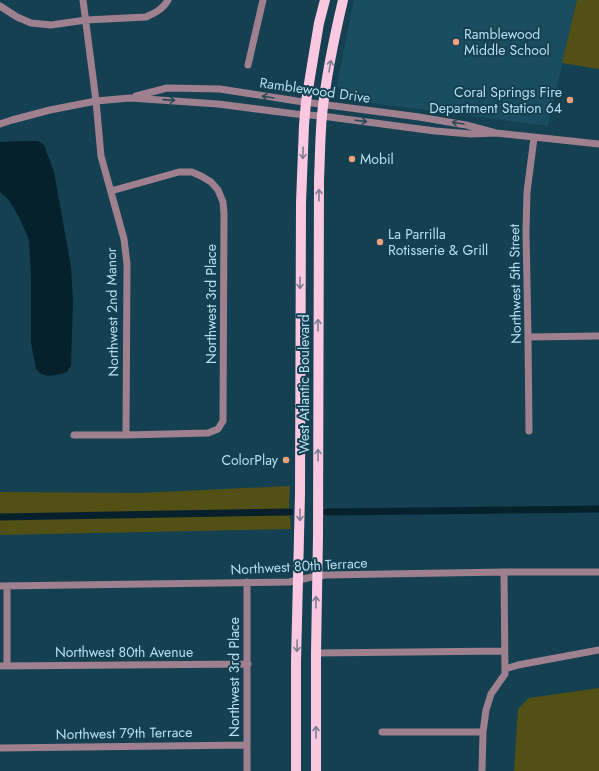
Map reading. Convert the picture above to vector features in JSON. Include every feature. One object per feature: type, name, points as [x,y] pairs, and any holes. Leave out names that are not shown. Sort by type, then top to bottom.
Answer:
[{"type":"main road","name":"West Atlantic Boulevard","points":[[296,771],[298,580],[300,537],[300,203],[306,102],[314,51],[325,0]]},
{"type":"main road","name":"West Atlantic Boulevard","points":[[316,771],[319,188],[322,116],[334,38],[343,0]]},
{"type":"street","name":"Northwest 2nd Manor","points":[[83,0],[96,102],[101,156],[124,239],[127,264],[126,435]]},
{"type":"street","points":[[0,6],[17,17],[32,23],[51,25],[86,20],[146,17],[161,9],[168,0]]},
{"type":"street","points":[[248,65],[263,0]]},
{"type":"street","name":"Ramblewood Drive","points":[[0,124],[50,110],[130,98],[167,88],[220,89],[419,117],[466,125],[496,133],[599,144]]},
{"type":"street","name":"Ramblewood Drive","points":[[130,98],[218,104],[471,134],[496,133]]},
{"type":"street","name":"Northwest 5th Street","points":[[529,431],[526,231],[527,192],[534,138]]},
{"type":"street","name":"Northwest 3rd Place","points":[[111,191],[179,172],[192,172],[211,182],[218,190],[223,202],[224,214],[223,421],[218,429],[208,433],[126,435]]},
{"type":"street","points":[[528,337],[599,336]]},
{"type":"street","points":[[74,435],[126,435]]},
{"type":"street","points":[[482,771],[483,732],[486,710],[492,694],[505,674],[504,572]]},
{"type":"street","name":"Northwest 80th Terrace","points":[[4,586],[289,582],[317,576],[504,572],[599,572]]},
{"type":"street","name":"Northwest 3rd Place","points":[[247,582],[247,771]]},
{"type":"street","points":[[3,666],[4,586]]},
{"type":"street","points":[[505,669],[518,665],[599,650]]},
{"type":"street","points":[[316,653],[504,651]]},
{"type":"street","name":"Northwest 80th Avenue","points":[[3,666],[248,664]]},
{"type":"street","points":[[382,732],[483,732]]},
{"type":"street","name":"Northwest 79th Terrace","points":[[0,748],[247,745]]},
{"type":"shaded area","name":"Ramblewood Middle School","points":[[354,0],[577,0],[548,126],[349,100],[342,96],[337,84]]},
{"type":"shaded area","points":[[577,0],[599,0],[599,69],[562,63]]},
{"type":"shaded area","points":[[38,141],[44,145],[54,172],[71,267],[73,300],[71,366],[67,372],[48,376],[41,374],[36,369],[31,343],[31,278],[29,240],[20,219],[9,200],[0,192],[0,142]]},
{"type":"shaded area","points":[[290,486],[289,504],[291,529],[0,535],[0,492],[139,493]]},
{"type":"shaded area","points":[[599,688],[599,771],[514,771],[518,709],[529,698]]},
{"type":"waterway","points":[[327,512],[599,509]]},
{"type":"waterway","points":[[0,517],[290,512]]},
{"type":"place","name":"Ramblewood Middle School","points":[[456,42]]},
{"type":"place","name":"Coral Springs Fire Department Station 64","points":[[570,100]]},
{"type":"place","name":"Mobil","points":[[352,159]]},
{"type":"place","name":"La Parrilla Rotisserie & Grill","points":[[380,242]]},
{"type":"place","name":"ColorPlay","points":[[286,460]]}]
